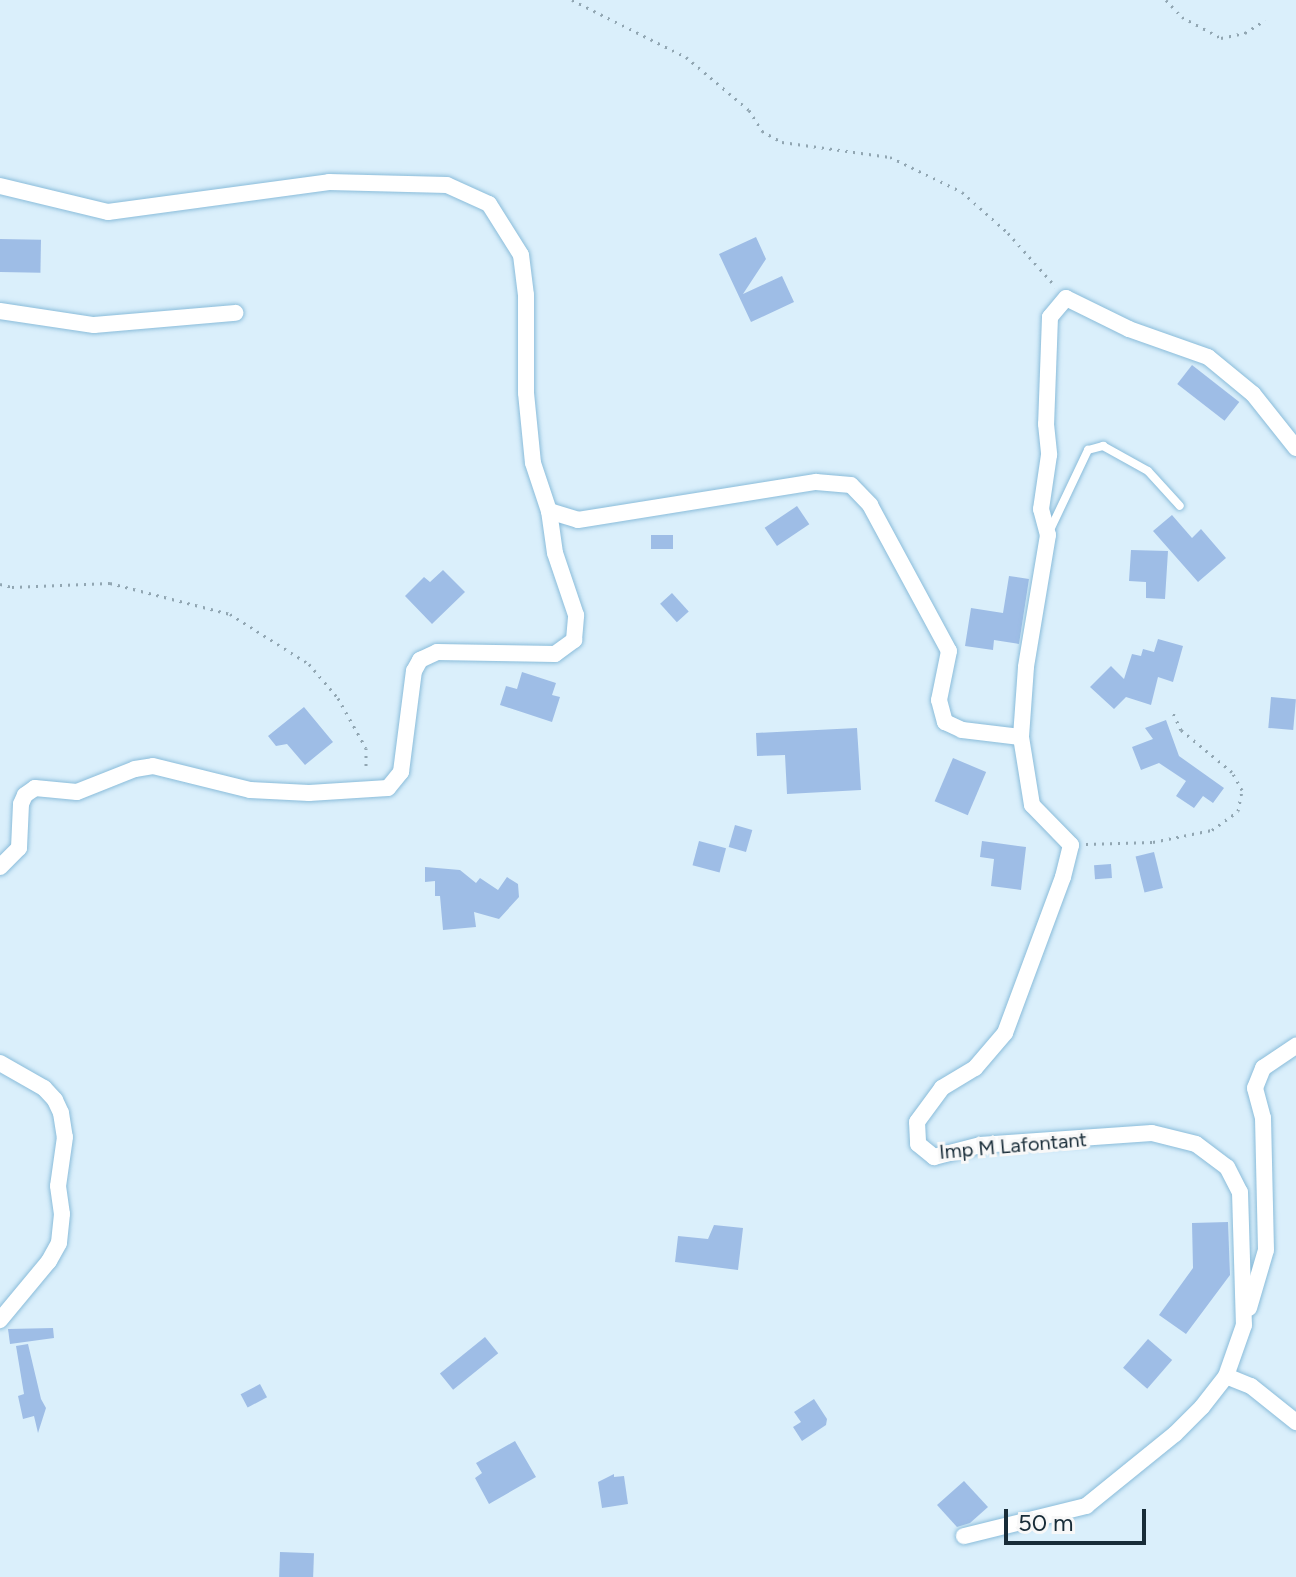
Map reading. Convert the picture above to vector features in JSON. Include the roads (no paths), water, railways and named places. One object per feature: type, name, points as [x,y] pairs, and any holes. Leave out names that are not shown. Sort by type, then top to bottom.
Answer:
[{"type":"street","points":[[0,186],[108,212],[329,182],[447,185],[489,204],[521,255],[526,295],[526,393],[532,449],[549,511],[555,553],[576,615],[574,640],[555,654],[427,655],[414,671],[398,779],[388,788],[367,792],[250,790],[153,766],[135,769],[77,792],[35,788],[25,795],[21,804],[19,848],[0,867]]},
{"type":"street","points":[[549,511],[578,520],[816,482],[851,485],[870,505],[949,651],[939,700],[945,722],[962,730],[1021,737],[1026,667],[1048,535],[1041,509],[1049,455],[1047,354],[1050,317],[1066,298],[1129,329],[1208,357],[1253,394],[1296,448]]},
{"type":"street","points":[[0,311],[94,325],[235,313]]},
{"type":"street","name":"Imp M Lafontant","points":[[964,1536],[1086,1506],[1175,1434],[1202,1407],[1226,1376],[1244,1325],[1240,1192],[1227,1167],[1196,1144],[1152,1133],[980,1145],[934,1157],[918,1144],[917,1122],[942,1088],[975,1068],[1005,1033],[1063,877],[1071,845],[1032,805],[1021,737]]},
{"type":"street","points":[[1244,1325],[1266,1250],[1263,1118],[1255,1088],[1263,1068],[1296,1046]]},
{"type":"street","points":[[0,1063],[44,1088],[55,1100],[61,1113],[65,1137],[58,1186],[62,1214],[59,1243],[49,1261],[0,1320]]},
{"type":"street","points":[[1226,1376],[1251,1386],[1296,1422]]},
{"type":"lane","points":[[1048,535],[1088,450],[1103,446],[1148,471],[1180,506]]}]
